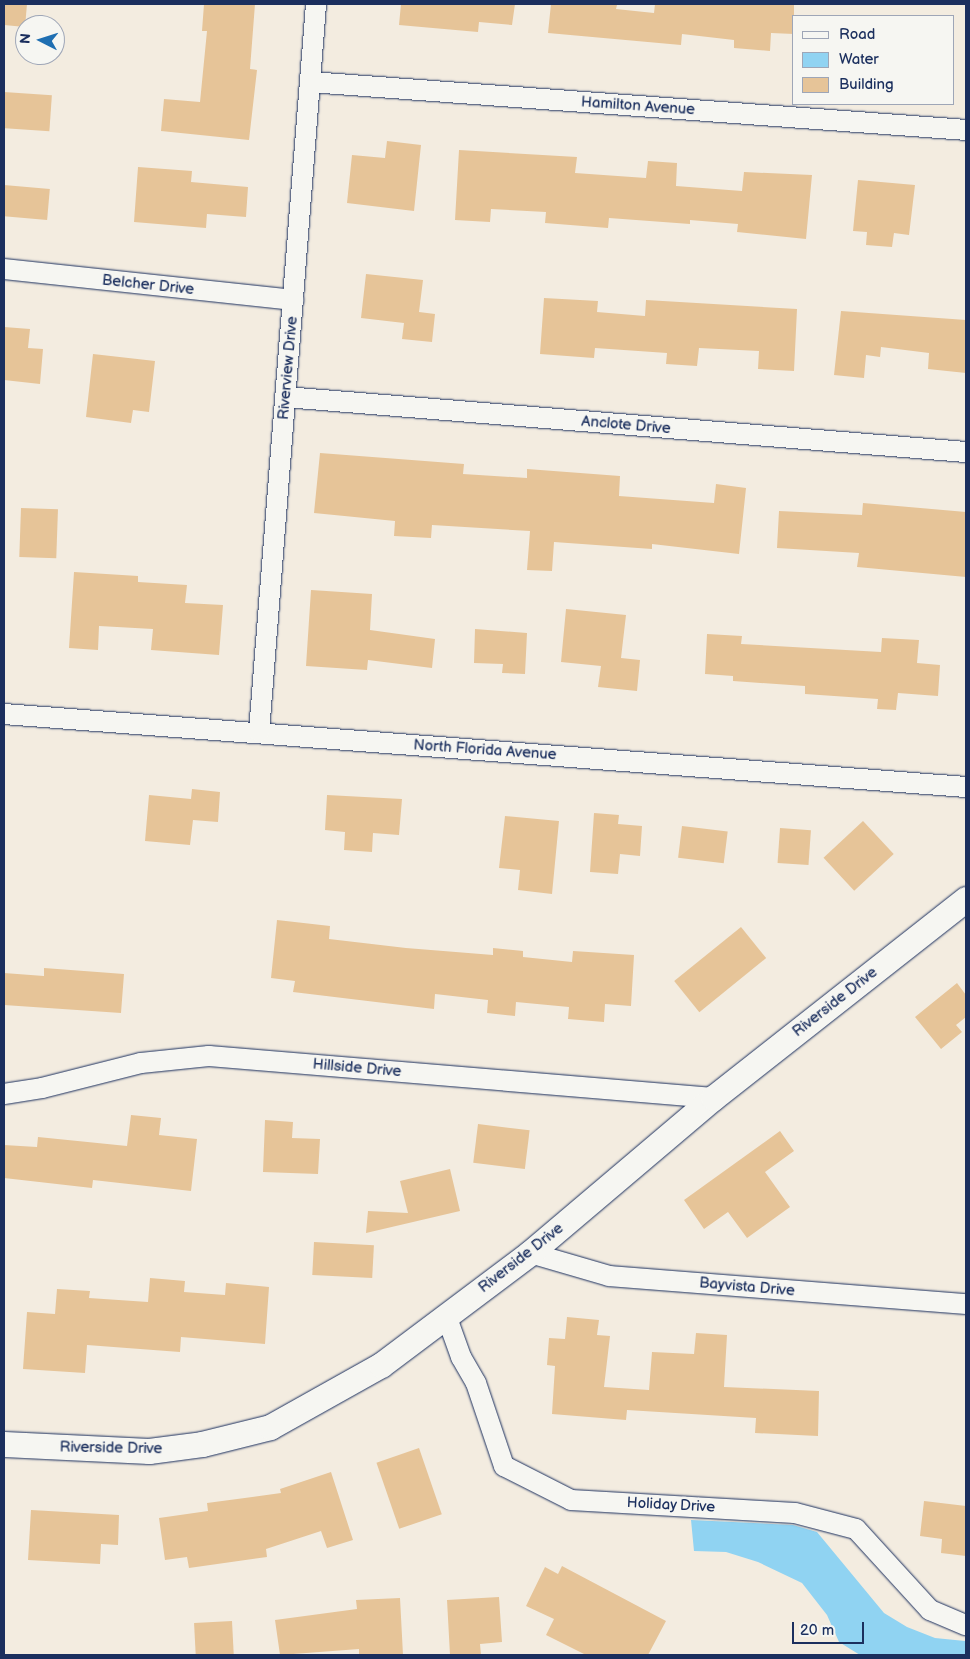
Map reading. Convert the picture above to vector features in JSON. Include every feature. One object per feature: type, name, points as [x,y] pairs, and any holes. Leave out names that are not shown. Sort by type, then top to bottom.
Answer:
[{"type":"street","name":"Riverview Drive","points":[[259,732],[316,4]]},
{"type":"street","name":"Hamilton Avenue","points":[[310,82],[966,130]]},
{"type":"street","name":"Belcher Drive","points":[[4,269],[293,300]]},
{"type":"street","name":"Anclote Drive","points":[[285,398],[966,452]]},
{"type":"street","name":"North Florida Avenue","points":[[4,714],[259,732],[966,788]]},
{"type":"street","name":"Riverside Drive","points":[[4,1444],[150,1451],[202,1444],[270,1427],[381,1365],[530,1253],[713,1098],[966,899]]},
{"type":"street","name":"Hillside Drive","points":[[4,1094],[42,1088],[141,1063],[209,1056],[713,1098]]},
{"type":"street","name":"Bayvista Drive","points":[[530,1253],[609,1276],[966,1304]]},
{"type":"street","name":"Holiday Drive","points":[[446,1315],[461,1357],[476,1383],[504,1466],[571,1500],[795,1513],[856,1529],[930,1610],[966,1625]]},
{"type":"water","points":[[691,1520],[793,1525],[817,1532],[884,1613],[907,1627],[935,1638],[965,1641],[966,1655],[860,1655],[839,1642],[827,1615],[802,1583],[758,1562],[726,1552],[694,1551]]},
{"type":"building","points":[[4,4],[27,4],[26,15],[15,15],[15,26],[4,25]]},
{"type":"building","points":[[204,4],[255,4],[250,69],[257,70],[249,140],[161,131],[164,99],[200,102],[207,31],[202,31]]},
{"type":"building","points":[[401,4],[515,4],[512,25],[479,22],[478,32],[399,25]]},
{"type":"building","points":[[551,4],[617,5],[616,9],[654,13],[655,4],[794,4],[792,34],[771,33],[770,51],[734,48],[734,40],[682,34],[681,45],[548,33]]},
{"type":"building","points":[[4,92],[52,95],[49,131],[4,128]]},
{"type":"building","points":[[387,141],[421,145],[414,211],[347,203],[352,155],[385,158]]},
{"type":"building","points":[[459,150],[577,157],[575,173],[646,178],[648,161],[677,163],[676,186],[742,191],[744,172],[812,175],[806,239],[737,232],[738,224],[690,220],[690,224],[609,218],[608,228],[545,223],[546,212],[491,209],[490,222],[455,220]]},
{"type":"building","points":[[138,167],[192,171],[191,182],[248,187],[246,217],[207,214],[206,228],[134,222]]},
{"type":"building","points":[[858,180],[915,185],[909,235],[894,233],[892,247],[866,245],[867,232],[853,231]]},
{"type":"building","points":[[4,185],[50,189],[47,220],[4,216]]},
{"type":"building","points":[[366,274],[423,280],[419,312],[435,314],[432,342],[402,339],[404,323],[361,318]]},
{"type":"building","points":[[544,298],[598,301],[597,312],[645,316],[646,300],[797,309],[794,371],[758,369],[759,351],[699,348],[697,366],[666,364],[667,353],[595,348],[594,358],[540,354]]},
{"type":"building","points":[[841,311],[966,320],[966,373],[928,369],[929,353],[881,347],[880,357],[866,355],[864,378],[834,375]]},
{"type":"building","points":[[4,327],[30,329],[28,348],[43,349],[40,384],[4,380]]},
{"type":"building","points":[[93,354],[155,361],[149,412],[133,410],[131,423],[86,417]]},
{"type":"building","points":[[320,453],[464,464],[463,474],[527,478],[527,469],[620,476],[619,496],[714,503],[716,484],[746,488],[739,554],[652,544],[652,549],[554,542],[552,571],[527,570],[530,531],[432,525],[431,538],[394,536],[395,521],[314,513]]},
{"type":"building","points":[[863,503],[966,512],[966,577],[857,567],[859,553],[777,548],[779,511],[862,515]]},
{"type":"building","points":[[21,508],[58,509],[56,558],[19,557]]},
{"type":"building","points":[[74,572],[138,576],[138,582],[187,585],[185,603],[223,605],[219,655],[151,650],[153,629],[99,626],[98,650],[69,648]]},
{"type":"building","points":[[311,590],[372,594],[370,630],[435,639],[432,668],[368,660],[367,670],[306,666]]},
{"type":"building","points":[[566,609],[626,615],[621,658],[640,660],[637,691],[598,687],[601,666],[561,662]]},
{"type":"building","points":[[475,629],[527,633],[525,674],[502,673],[503,664],[474,663]]},
{"type":"building","points":[[707,634],[742,636],[741,644],[881,652],[882,638],[919,640],[917,663],[940,665],[938,696],[898,693],[896,710],[877,709],[878,699],[805,694],[805,686],[733,681],[733,676],[705,674]]},
{"type":"building","points":[[192,789],[220,792],[218,822],[193,820],[190,845],[145,841],[149,795],[191,799]]},
{"type":"building","points":[[327,795],[402,799],[399,835],[373,833],[372,852],[344,850],[345,832],[325,830]]},
{"type":"building","points":[[594,813],[619,815],[618,824],[642,826],[640,856],[620,854],[618,874],[590,872]]},
{"type":"building","points":[[505,816],[559,821],[552,894],[518,890],[520,870],[499,868]]},
{"type":"building","points":[[863,821],[894,854],[854,891],[824,858]]},
{"type":"building","points":[[682,826],[728,832],[724,863],[678,858]]},
{"type":"building","points":[[780,828],[811,830],[808,865],[778,863]]},
{"type":"building","points":[[277,920],[330,926],[329,939],[406,948],[493,955],[493,948],[523,951],[523,957],[572,962],[573,951],[634,955],[631,1006],[605,1004],[604,1022],[568,1019],[569,1007],[516,1002],[515,1016],[487,1013],[488,1000],[435,994],[434,1009],[293,992],[295,981],[271,978]]},
{"type":"building","points":[[741,927],[766,958],[699,1012],[674,981]]},
{"type":"building","points":[[44,968],[124,974],[121,1013],[4,1005],[4,973],[44,976]]},
{"type":"building","points":[[957,983],[966,995],[966,1017],[956,1025],[962,1032],[941,1049],[915,1017]]},
{"type":"building","points":[[131,1115],[161,1118],[159,1135],[197,1139],[191,1191],[93,1180],[92,1188],[4,1178],[4,1145],[37,1147],[38,1137],[127,1146]]},
{"type":"building","points":[[265,1120],[293,1122],[292,1138],[320,1139],[318,1174],[263,1172]]},
{"type":"building","points":[[478,1124],[530,1130],[525,1169],[473,1163]]},
{"type":"building","points":[[780,1131],[794,1151],[765,1172],[790,1207],[747,1238],[728,1212],[704,1229],[684,1200]]},
{"type":"building","points":[[450,1169],[460,1211],[366,1233],[368,1211],[408,1213],[400,1181]]},
{"type":"building","points":[[314,1242],[374,1245],[372,1278],[312,1275]]},
{"type":"building","points":[[150,1278],[185,1281],[184,1292],[225,1295],[226,1283],[269,1287],[265,1344],[181,1337],[180,1352],[87,1345],[85,1373],[23,1369],[27,1312],[55,1314],[57,1289],[90,1291],[89,1298],[148,1302]]},
{"type":"building","points":[[567,1317],[599,1320],[597,1335],[610,1336],[604,1387],[649,1390],[652,1352],[694,1354],[696,1333],[727,1335],[724,1387],[819,1391],[818,1436],[755,1433],[756,1418],[627,1410],[626,1420],[552,1414],[555,1366],[547,1365],[549,1338],[565,1339]]},
{"type":"building","points":[[419,1448],[442,1514],[399,1529],[376,1463]]},
{"type":"building","points":[[331,1472],[353,1540],[327,1548],[321,1531],[266,1549],[267,1557],[189,1568],[187,1557],[165,1560],[159,1518],[208,1511],[207,1503],[281,1493],[280,1489]]},
{"type":"building","points":[[924,1501],[966,1506],[966,1556],[941,1553],[942,1539],[920,1536]]},
{"type":"building","points":[[31,1510],[119,1515],[118,1545],[101,1544],[100,1564],[28,1560]]},
{"type":"building","points":[[562,1566],[666,1621],[648,1655],[586,1655],[546,1635],[554,1619],[526,1606],[545,1567],[558,1574]]},
{"type":"building","points":[[499,1597],[502,1642],[480,1644],[481,1655],[450,1655],[447,1600]]},
{"type":"building","points":[[400,1598],[403,1655],[359,1655],[359,1649],[280,1655],[275,1620],[357,1609],[356,1600]]},
{"type":"building","points":[[232,1621],[234,1655],[196,1655],[194,1623]]}]
